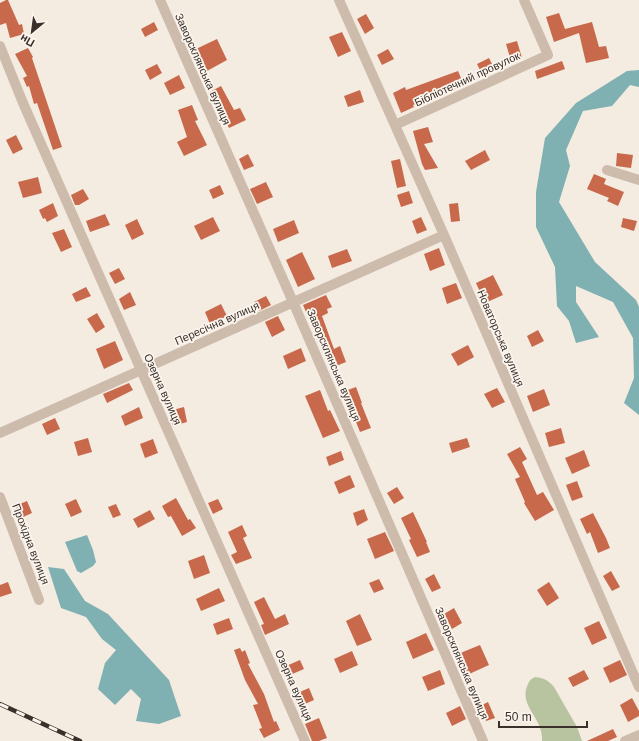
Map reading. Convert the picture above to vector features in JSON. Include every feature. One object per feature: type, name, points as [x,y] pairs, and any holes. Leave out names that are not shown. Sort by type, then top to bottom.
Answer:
[{"type":"street","name":"Заворсклянська вулиця","points":[[160,0],[293,302],[483,741]]},
{"type":"street","name":"Новаторська вулиця","points":[[339,0],[444,234],[639,687]]},
{"type":"street","name":"Бібліотечний провулок","points":[[395,125],[548,55],[524,0]]},
{"type":"street","name":"Озерна вулиця","points":[[0,46],[23,103],[305,741]]},
{"type":"street","points":[[607,170],[639,180]]},
{"type":"street","name":"Пересічна вулиця","points":[[0,433],[444,234]]},
{"type":"street","name":"Прохідна вулиця","points":[[0,497],[39,600]]},
{"type":"street","points":[[624,741],[639,735]]},
{"type":"green space","points":[[535,677],[546,680],[554,687],[577,727],[582,741],[542,741],[542,733],[527,703],[526,697],[528,684]]},
{"type":"water","points":[[639,70],[639,87],[630,85],[612,106],[583,111],[566,150],[570,166],[559,202],[595,262],[636,300],[639,307],[639,415],[624,403],[634,378],[633,338],[613,302],[576,286],[576,302],[599,337],[576,343],[569,321],[557,306],[555,267],[536,227],[536,192],[545,138],[576,103],[627,71]]},
{"type":"water","points":[[87,535],[96,562],[93,566],[81,573],[77,571],[65,542]]},
{"type":"water","points":[[48,567],[64,569],[85,601],[108,614],[169,680],[181,716],[159,724],[136,721],[141,699],[131,689],[115,705],[98,689],[105,663],[116,650],[102,639],[86,617],[61,608]]},
{"type":"building","points":[[8,0],[19,25],[22,24],[24,34],[10,38],[6,23],[0,25],[0,3]]},
{"type":"building","points":[[559,13],[565,29],[592,22],[599,47],[606,46],[609,58],[586,63],[579,33],[554,42],[546,17]]},
{"type":"building","points":[[366,14],[374,28],[365,34],[357,19]]},
{"type":"building","points":[[154,22],[158,30],[145,37],[141,29]]},
{"type":"building","points":[[342,32],[351,51],[338,57],[329,37]]},
{"type":"building","points":[[217,39],[227,60],[207,71],[196,49]]},
{"type":"building","points":[[517,41],[522,58],[511,61],[506,44]]},
{"type":"building","points":[[28,48],[33,57],[32,58],[62,147],[53,150],[37,103],[34,104],[29,86],[27,87],[23,78],[27,76],[15,54]]},
{"type":"building","points":[[388,49],[394,59],[382,65],[377,55]]},
{"type":"building","points":[[489,58],[494,68],[482,74],[477,64]]},
{"type":"building","points":[[562,61],[565,69],[537,79],[535,71]]},
{"type":"building","points":[[157,64],[162,73],[150,80],[145,70]]},
{"type":"building","points":[[458,71],[464,85],[413,105],[414,107],[401,113],[393,93],[405,87],[406,90]]},
{"type":"building","points":[[179,75],[185,88],[170,95],[164,83]]},
{"type":"building","points":[[221,86],[234,110],[240,108],[246,120],[229,128],[217,102],[214,103],[208,93]]},
{"type":"building","points":[[360,90],[364,102],[348,107],[344,96]]},
{"type":"building","points":[[192,105],[198,120],[195,121],[207,145],[184,156],[177,142],[187,137],[178,110]]},
{"type":"building","points":[[428,127],[433,142],[424,144],[438,168],[425,170],[413,131]]},
{"type":"building","points":[[16,135],[23,149],[13,154],[6,140]]},
{"type":"building","points":[[485,150],[490,160],[471,170],[465,161]]},
{"type":"building","points":[[617,153],[633,155],[631,168],[616,166]]},
{"type":"building","points":[[248,154],[254,166],[244,170],[239,159]]},
{"type":"building","points":[[400,159],[406,186],[397,188],[391,161]]},
{"type":"building","points":[[594,174],[606,179],[604,184],[624,192],[618,206],[607,201],[609,198],[587,189]]},
{"type":"building","points":[[38,177],[42,193],[23,198],[18,182]]},
{"type":"building","points":[[266,182],[273,197],[257,204],[250,189]]},
{"type":"building","points":[[220,185],[224,194],[213,199],[209,190]]},
{"type":"building","points":[[83,189],[89,199],[79,205],[75,205],[71,195]]},
{"type":"building","points":[[409,191],[413,203],[401,207],[397,195]]},
{"type":"building","points":[[53,203],[58,216],[47,222],[45,218],[43,219],[39,210]]},
{"type":"building","points":[[458,203],[460,221],[451,222],[449,204]]},
{"type":"building","points":[[105,214],[110,225],[90,232],[86,221]]},
{"type":"building","points":[[213,217],[220,231],[201,240],[194,226]]},
{"type":"building","points":[[421,217],[427,230],[417,234],[412,221]]},
{"type":"building","points":[[623,218],[637,221],[634,231],[621,227]]},
{"type":"building","points":[[137,219],[144,234],[132,240],[125,225]]},
{"type":"building","points":[[294,220],[299,233],[278,242],[273,229]]},
{"type":"building","points":[[64,229],[72,247],[61,252],[52,233]]},
{"type":"building","points":[[439,248],[445,265],[430,271],[424,254]]},
{"type":"building","points":[[347,249],[352,261],[332,268],[328,256]]},
{"type":"building","points":[[302,252],[315,279],[298,287],[286,260]]},
{"type":"building","points":[[119,268],[125,279],[115,284],[109,273]]},
{"type":"building","points":[[493,275],[503,295],[485,303],[476,283]]},
{"type":"building","points":[[456,283],[462,298],[447,304],[442,288]]},
{"type":"building","points":[[86,287],[91,296],[76,302],[72,294]]},
{"type":"building","points":[[130,292],[136,305],[124,310],[119,299]]},
{"type":"building","points":[[326,295],[332,307],[327,309],[328,313],[322,316],[334,349],[340,346],[346,362],[331,368],[321,342],[319,342],[303,305]]},
{"type":"building","points":[[266,296],[271,305],[259,311],[254,302]]},
{"type":"building","points":[[221,304],[227,316],[210,324],[205,312]]},
{"type":"building","points":[[97,313],[105,327],[96,333],[87,319]]},
{"type":"building","points":[[278,316],[285,330],[272,337],[265,322]]},
{"type":"building","points":[[538,330],[544,341],[532,347],[527,336]]},
{"type":"building","points":[[115,341],[123,360],[104,369],[96,349]]},
{"type":"building","points":[[468,345],[474,357],[458,366],[451,354]]},
{"type":"building","points":[[301,348],[306,361],[288,369],[283,356]]},
{"type":"building","points":[[129,383],[133,390],[107,403],[103,394]]},
{"type":"building","points":[[356,387],[371,428],[360,432],[342,392]]},
{"type":"building","points":[[497,388],[505,402],[492,408],[484,394]]},
{"type":"building","points":[[544,389],[550,405],[533,412],[527,396]]},
{"type":"building","points":[[320,390],[328,411],[330,410],[340,431],[323,438],[305,396]]},
{"type":"building","points":[[139,407],[143,418],[125,426],[121,416]]},
{"type":"building","points":[[184,407],[187,422],[173,426],[169,411]]},
{"type":"building","points":[[55,418],[60,429],[47,435],[42,424]]},
{"type":"building","points":[[561,428],[565,443],[549,447],[545,433]]},
{"type":"building","points":[[88,438],[92,452],[78,456],[74,442]]},
{"type":"building","points":[[467,438],[470,447],[452,453],[449,443]]},
{"type":"building","points":[[153,439],[158,453],[145,458],[140,444]]},
{"type":"building","points":[[520,447],[527,459],[522,462],[537,495],[543,492],[554,510],[535,521],[524,503],[525,502],[515,479],[520,477],[507,454]]},
{"type":"building","points":[[584,450],[590,466],[572,474],[565,458]]},
{"type":"building","points":[[341,451],[344,460],[329,466],[326,457]]},
{"type":"building","points":[[350,475],[355,487],[339,494],[334,482]]},
{"type":"building","points":[[577,481],[583,497],[572,501],[566,485]]},
{"type":"building","points":[[397,487],[404,498],[394,504],[387,493]]},
{"type":"building","points":[[176,498],[188,520],[190,519],[196,528],[182,536],[171,516],[168,517],[162,506]]},
{"type":"building","points":[[76,499],[82,512],[71,517],[65,504]]},
{"type":"building","points":[[218,499],[223,509],[213,514],[208,503]]},
{"type":"building","points":[[27,501],[32,513],[21,518],[15,506]]},
{"type":"building","points":[[116,504],[121,515],[113,518],[108,507]]},
{"type":"building","points":[[364,509],[368,520],[357,526],[353,513]]},
{"type":"building","points":[[150,510],[155,519],[138,528],[133,519]]},
{"type":"building","points":[[413,512],[430,552],[417,557],[409,540],[411,539],[401,518]]},
{"type":"building","points":[[593,513],[610,548],[598,553],[590,532],[587,534],[580,519]]},
{"type":"building","points":[[242,525],[247,536],[243,538],[252,558],[236,564],[231,555],[237,552],[228,532]]},
{"type":"building","points":[[385,532],[394,551],[375,559],[367,539]]},
{"type":"building","points":[[204,555],[210,573],[194,579],[188,561]]},
{"type":"building","points":[[611,571],[620,587],[612,591],[603,576]]},
{"type":"building","points":[[434,574],[441,588],[432,592],[425,579]]},
{"type":"building","points":[[379,579],[384,589],[374,593],[369,583]]},
{"type":"building","points":[[8,582],[12,593],[0,597],[0,585]]},
{"type":"building","points":[[549,582],[559,598],[547,606],[537,590]]},
{"type":"building","points":[[219,588],[225,601],[201,611],[196,599]]},
{"type":"building","points":[[264,597],[275,619],[285,614],[289,624],[265,635],[261,625],[264,624],[254,602]]},
{"type":"building","points":[[454,608],[462,623],[452,629],[444,614]]},
{"type":"building","points":[[360,614],[372,640],[357,646],[346,621]]},
{"type":"building","points":[[229,618],[233,629],[217,635],[213,624]]},
{"type":"building","points":[[599,621],[607,638],[592,645],[584,628]]},
{"type":"building","points":[[426,633],[434,650],[413,659],[406,642]]},
{"type":"building","points":[[480,645],[489,665],[467,675],[458,654]]},
{"type":"building","points":[[240,648],[242,652],[245,650],[250,663],[248,664],[264,694],[274,722],[276,721],[280,730],[264,738],[259,729],[262,728],[253,705],[258,704],[245,680],[234,650]]},
{"type":"building","points":[[352,651],[358,665],[340,673],[334,659]]},
{"type":"building","points":[[300,660],[304,669],[290,675],[286,666]]},
{"type":"building","points":[[620,660],[627,675],[610,683],[603,668]]},
{"type":"building","points":[[440,670],[445,684],[428,691],[422,677]]},
{"type":"building","points":[[584,670],[589,679],[573,687],[568,678]]},
{"type":"building","points":[[309,688],[314,700],[298,707],[293,695]]},
{"type":"building","points":[[632,698],[639,711],[639,716],[628,722],[620,705]]},
{"type":"building","points":[[488,702],[495,718],[486,721],[480,706]]},
{"type":"building","points":[[460,706],[466,719],[452,726],[446,713]]},
{"type":"building","points":[[319,718],[327,738],[319,741],[312,741],[305,724]]},
{"type":"building","points":[[613,729],[617,737],[608,741],[587,741]]},
{"type":"railway","points":[[0,704],[80,741]]}]
